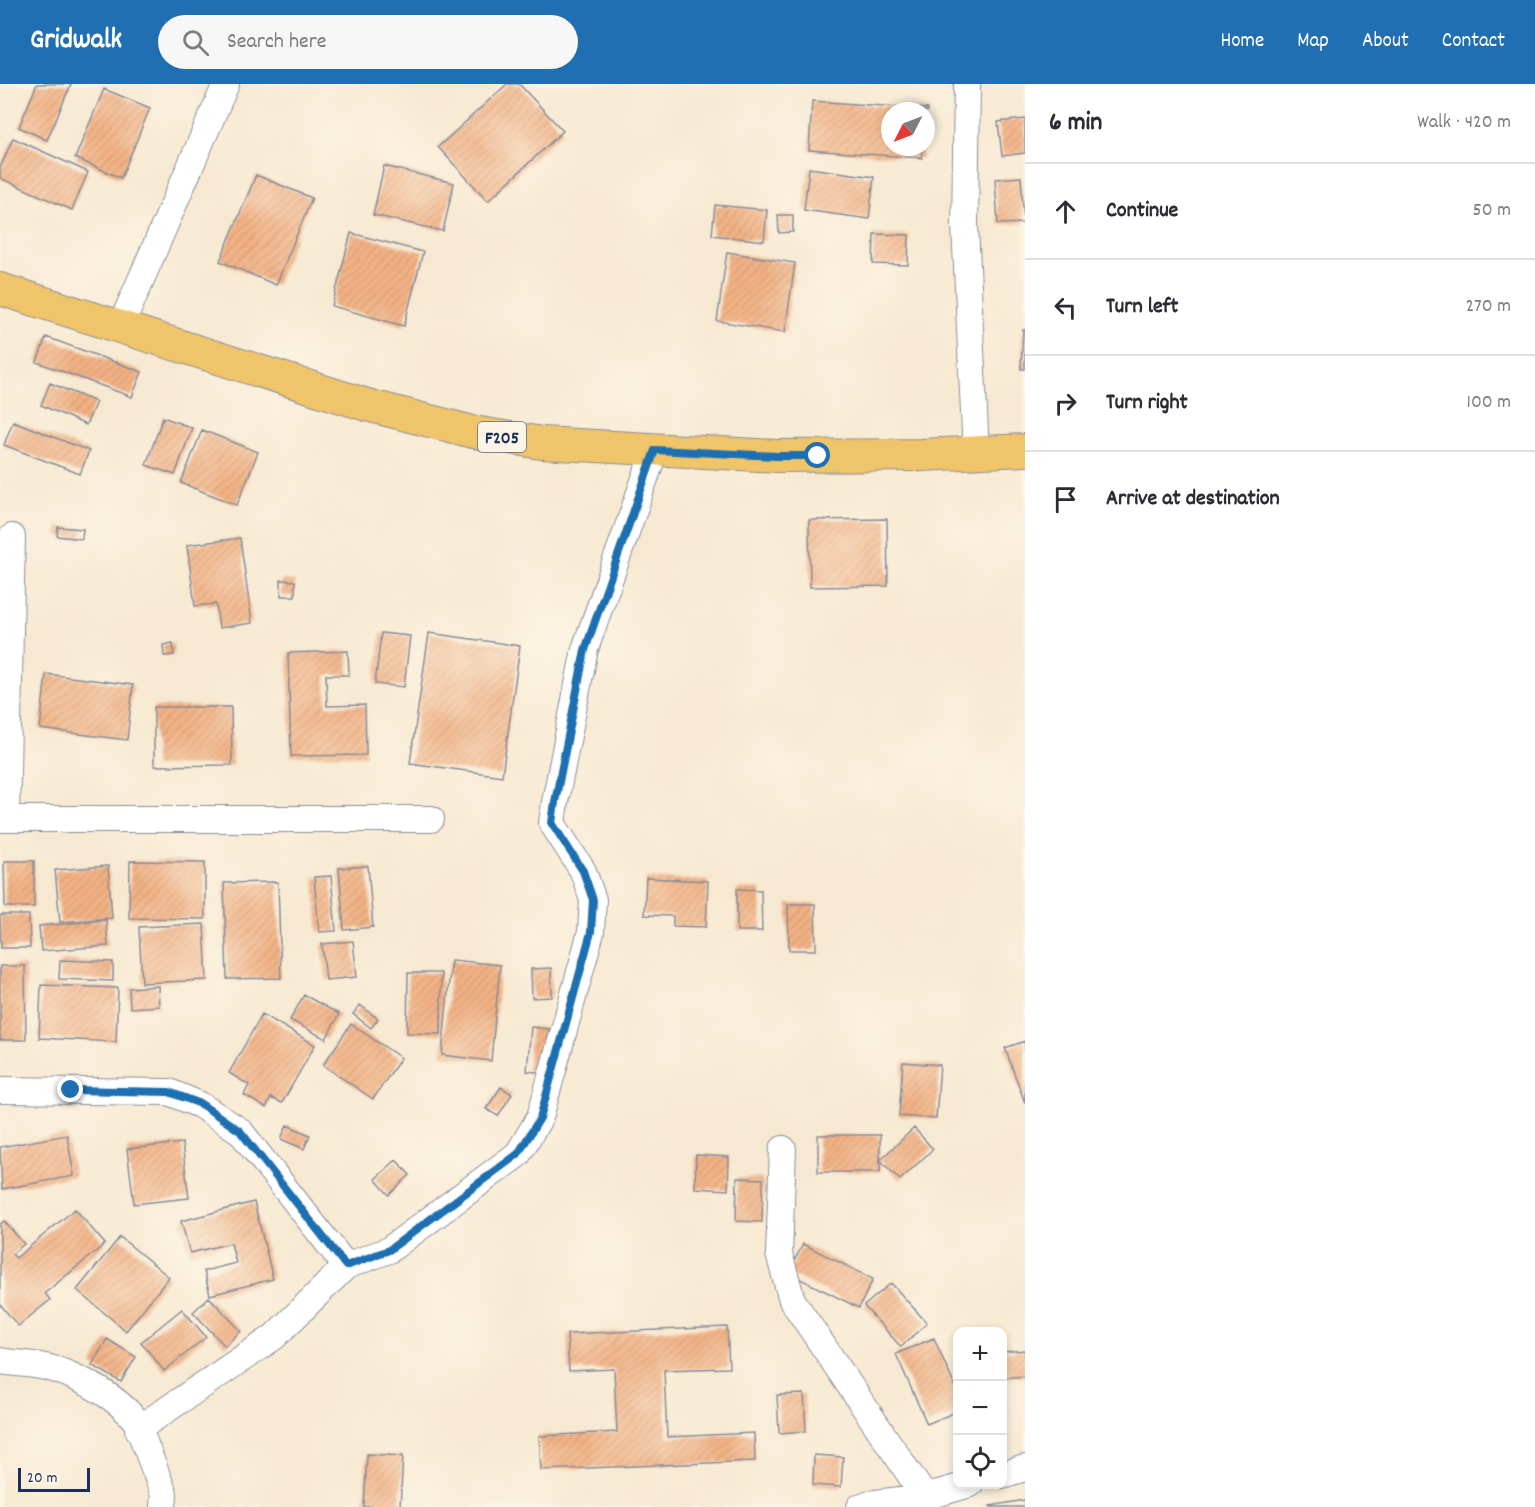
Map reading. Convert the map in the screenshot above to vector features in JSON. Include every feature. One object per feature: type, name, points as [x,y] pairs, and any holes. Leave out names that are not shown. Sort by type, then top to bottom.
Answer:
[{"type":"main road","name":"F205","points":[[0,289],[367,405],[473,432],[542,443],[777,456],[976,453],[1025,450]]},
{"type":"street","points":[[120,328],[226,84]]},
{"type":"street","points":[[967,84],[965,226],[976,453]]},
{"type":"street","points":[[138,1429],[274,1336],[346,1266],[389,1250],[518,1154],[540,1118],[591,932],[593,900],[583,871],[552,823],[555,802],[585,650],[655,450]]},
{"type":"street","points":[[12,537],[3,819],[431,819]]},
{"type":"street","points":[[0,1090],[169,1092],[201,1104],[240,1131],[346,1266]]},
{"type":"street","points":[[783,1149],[779,1254],[792,1300],[925,1497]]},
{"type":"street","points":[[0,1361],[55,1369],[108,1395],[129,1413],[136,1421],[164,1494],[163,1507]]},
{"type":"street","points":[[1007,1473],[1025,1468]]},
{"type":"street","points":[[860,1507],[867,1504],[925,1497],[954,1489]]},
{"type":"building","points":[[37,84],[71,84],[47,140],[19,127]]},
{"type":"building","points":[[507,84],[519,84],[563,131],[488,201],[438,147]]},
{"type":"building","points":[[104,89],[150,108],[121,178],[75,158]]},
{"type":"building","points":[[812,101],[881,106],[881,155],[809,150]]},
{"type":"building","points":[[1025,119],[1025,153],[1002,156],[998,122]]},
{"type":"building","points":[[13,138],[88,172],[72,210],[0,178],[0,168]]},
{"type":"building","points":[[894,156],[922,156],[922,158]]},
{"type":"building","points":[[384,166],[454,183],[443,231],[373,215]]},
{"type":"building","points":[[809,168],[874,177],[869,219],[804,210]]},
{"type":"building","points":[[256,175],[312,198],[276,285],[220,261]]},
{"type":"building","points":[[1021,177],[1024,223],[998,224],[995,179]]},
{"type":"building","points":[[715,205],[767,210],[764,241],[712,235]]},
{"type":"building","points":[[778,215],[793,215],[793,232],[779,233]]},
{"type":"building","points":[[351,233],[423,252],[404,326],[332,306]]},
{"type":"building","points":[[874,234],[909,235],[908,265],[873,264]]},
{"type":"building","points":[[727,252],[795,263],[785,332],[717,321]]},
{"type":"building","points":[[1023,330],[1025,330],[1025,369],[1021,369]]},
{"type":"building","points":[[46,337],[142,372],[132,397],[37,362]]},
{"type":"building","points":[[50,383],[96,402],[86,425],[41,405]]},
{"type":"building","points":[[163,417],[192,428],[175,475],[146,465]]},
{"type":"building","points":[[13,421],[89,451],[80,474],[4,445]]},
{"type":"building","points":[[202,430],[258,452],[237,505],[181,483]]},
{"type":"building","points":[[887,519],[888,586],[810,587],[809,520]]},
{"type":"building","points":[[58,527],[83,529],[82,539],[57,536]]},
{"type":"building","points":[[240,538],[252,623],[219,628],[216,604],[195,606],[187,545]]},
{"type":"building","points":[[281,580],[295,581],[295,596],[281,596]]},
{"type":"building","points":[[381,633],[410,636],[404,687],[375,684]]},
{"type":"building","points":[[429,633],[520,646],[502,776],[410,763]]},
{"type":"building","points":[[173,643],[174,655],[164,656],[163,645]]},
{"type":"building","points":[[348,651],[349,675],[326,675],[327,706],[365,705],[366,755],[291,756],[288,653]]},
{"type":"building","points":[[46,674],[133,685],[127,740],[40,729]]},
{"type":"building","points":[[154,707],[231,707],[232,765],[154,766]]},
{"type":"building","points":[[4,861],[34,861],[34,907],[5,907]]},
{"type":"building","points":[[130,861],[205,862],[205,919],[129,918]]},
{"type":"building","points":[[108,866],[112,918],[60,922],[55,870]]},
{"type":"building","points":[[368,866],[373,927],[344,930],[339,868]]},
{"type":"building","points":[[331,876],[336,931],[319,932],[314,877]]},
{"type":"building","points":[[646,878],[708,881],[706,927],[673,926],[673,916],[644,915]]},
{"type":"building","points":[[278,882],[281,978],[227,979],[224,883]]},
{"type":"building","points":[[737,889],[761,890],[762,931],[737,931]]},
{"type":"building","points":[[788,904],[815,904],[816,950],[789,950]]},
{"type":"building","points":[[0,915],[29,915],[30,948],[1,948]]},
{"type":"building","points":[[106,920],[108,946],[41,951],[39,926]]},
{"type":"building","points":[[204,924],[207,980],[142,983],[139,927]]},
{"type":"building","points":[[353,941],[357,977],[326,980],[322,944]]},
{"type":"building","points":[[60,960],[113,962],[113,981],[59,979]]},
{"type":"building","points":[[451,960],[500,965],[491,1061],[442,1055]]},
{"type":"building","points":[[0,966],[25,966],[26,1040],[0,1040]]},
{"type":"building","points":[[551,968],[552,997],[532,998],[531,969]]},
{"type":"building","points":[[408,973],[441,973],[441,1034],[407,1033]]},
{"type":"building","points":[[41,985],[118,988],[116,1042],[39,1038]]},
{"type":"building","points":[[158,986],[159,1006],[130,1008],[129,988]]},
{"type":"building","points":[[304,995],[339,1014],[326,1039],[290,1020]]},
{"type":"building","points":[[360,1005],[378,1019],[371,1028],[353,1014]]},
{"type":"building","points":[[262,1014],[315,1045],[282,1103],[271,1098],[266,1108],[244,1095],[249,1085],[229,1073]]},
{"type":"building","points":[[351,1024],[401,1058],[373,1099],[323,1065]]},
{"type":"building","points":[[531,1027],[549,1029],[545,1073],[527,1071]]},
{"type":"building","points":[[1025,1041],[1025,1103],[1005,1048]]},
{"type":"building","points":[[903,1062],[940,1065],[936,1119],[899,1116]]},
{"type":"building","points":[[501,1087],[512,1094],[498,1116],[486,1109]]},
{"type":"building","points":[[287,1125],[310,1135],[304,1149],[281,1139]]},
{"type":"building","points":[[914,1128],[933,1149],[900,1180],[880,1160]]},
{"type":"building","points":[[67,1135],[74,1176],[2,1189],[0,1147]]},
{"type":"building","points":[[818,1135],[880,1135],[880,1172],[818,1172]]},
{"type":"building","points":[[182,1143],[189,1198],[134,1204],[127,1149]]},
{"type":"building","points":[[696,1155],[729,1157],[728,1190],[695,1188]]},
{"type":"building","points":[[396,1160],[410,1175],[389,1195],[375,1179]]},
{"type":"building","points":[[737,1178],[763,1179],[762,1222],[736,1221]]},
{"type":"building","points":[[254,1202],[273,1279],[210,1295],[204,1271],[236,1263],[231,1243],[190,1253],[181,1221]]},
{"type":"building","points":[[75,1209],[105,1244],[45,1293],[50,1300],[18,1326],[0,1304],[0,1224],[4,1221],[24,1244],[12,1254],[16,1258]]},
{"type":"building","points":[[120,1237],[169,1277],[126,1331],[77,1290]]},
{"type":"building","points":[[803,1244],[873,1279],[859,1308],[788,1273]]},
{"type":"building","points":[[891,1283],[927,1323],[901,1347],[864,1306]]},
{"type":"building","points":[[209,1297],[241,1331],[225,1346],[193,1312]]},
{"type":"building","points":[[182,1309],[206,1337],[164,1371],[141,1342]]},
{"type":"building","points":[[727,1327],[729,1368],[664,1370],[667,1437],[754,1433],[755,1461],[541,1470],[539,1436],[617,1432],[614,1369],[569,1371],[567,1334]]},
{"type":"building","points":[[934,1338],[953,1382],[953,1413],[927,1424],[896,1354]]},
{"type":"building","points":[[107,1339],[136,1357],[121,1382],[92,1365]]},
{"type":"building","points":[[1025,1350],[1025,1376],[1007,1378],[1007,1352]]},
{"type":"building","points":[[804,1394],[806,1431],[779,1433],[777,1395]]},
{"type":"building","points":[[367,1454],[403,1456],[400,1507],[364,1507]]},
{"type":"building","points":[[814,1455],[843,1457],[841,1487],[813,1485]]},
{"type":"building","points":[[1025,1500],[1025,1507],[990,1506]]},
{"type":"route","points":[[71,1090],[169,1092],[201,1104],[240,1131],[346,1266],[389,1250],[518,1154],[540,1118],[591,932],[593,900],[583,871],[552,823],[555,802],[585,650],[655,450],[818,456]]}]
